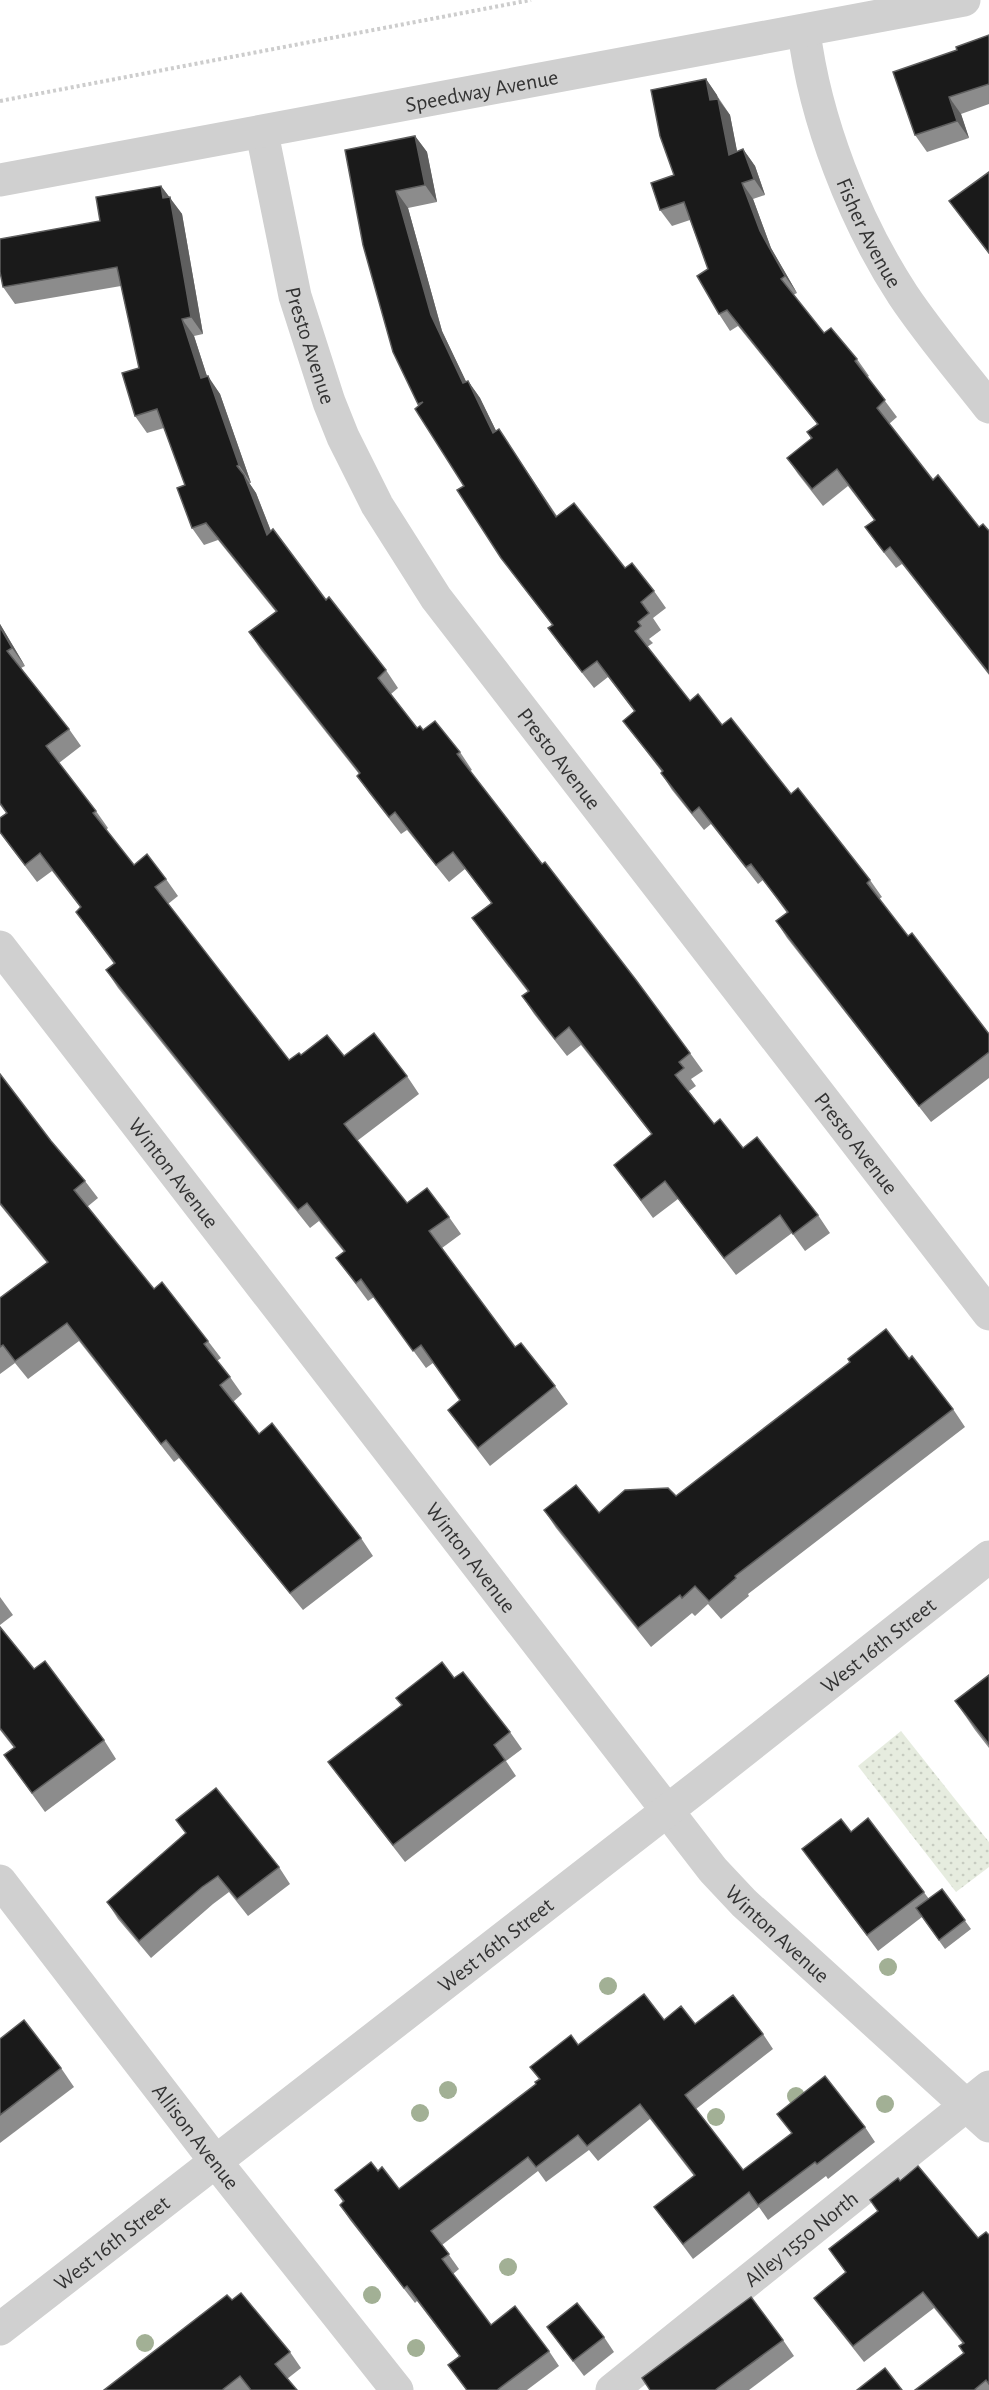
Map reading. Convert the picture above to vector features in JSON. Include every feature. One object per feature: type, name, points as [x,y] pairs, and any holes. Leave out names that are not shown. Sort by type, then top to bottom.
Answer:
[{"type":"street","name":"Speedway Avenue","points":[[0,180],[262,133],[964,0]]},
{"type":"street","name":"Fisher Avenue","points":[[804,31],[814,86],[825,124],[842,173],[875,246],[903,294],[989,407]]},
{"type":"street","name":"Presto Avenue","points":[[262,133],[295,296],[329,402],[359,470],[405,552],[444,607],[989,1314]]},
{"type":"street","name":"Winton Avenue","points":[[0,946],[667,1811],[737,1896],[981,2106]]},
{"type":"street","name":"West 16th Street","points":[[0,2330],[667,1811],[989,1557]]},
{"type":"street","name":"Allison Avenue","points":[[0,1881],[216,2162],[397,2390]]},
{"type":"street","name":"Alley 1550 North","points":[[612,2390],[981,2106]]},
{"type":"path","points":[[0,101],[531,0]]},
{"type":"shaded area","points":[[901,1731],[989,1842],[989,1867],[956,1892],[858,1766]]},
{"type":"building","points":[[989,35],[989,84],[949,97],[957,121],[915,135],[893,72],[957,50],[956,47]]},
{"type":"building","points":[[706,79],[710,100],[718,99],[729,155],[743,149],[754,179],[742,183],[760,231],[785,276],[781,279],[824,333],[831,328],[857,359],[855,361],[885,400],[877,408],[933,480],[938,475],[979,527],[983,524],[989,531],[989,673],[890,547],[884,552],[865,527],[875,520],[837,469],[812,489],[787,458],[812,438],[807,432],[818,424],[727,310],[719,314],[697,276],[708,269],[684,202],[660,210],[651,183],[674,175],[660,136],[651,90]]},
{"type":"building","points":[[415,136],[425,185],[396,191],[431,315],[463,383],[468,381],[493,433],[499,429],[556,517],[574,503],[625,568],[632,563],[654,591],[641,602],[649,613],[638,622],[641,626],[635,631],[690,701],[698,694],[722,725],[731,718],[791,794],[798,788],[870,880],[867,883],[908,936],[912,933],[989,1034],[989,1052],[919,1106],[776,921],[788,912],[751,864],[746,867],[699,807],[692,813],[661,773],[663,771],[623,721],[635,711],[597,661],[582,672],[548,628],[553,625],[501,558],[457,490],[464,486],[415,409],[423,402],[418,404],[393,352],[363,245],[345,150]]},
{"type":"building","points":[[989,172],[989,253],[949,201]]},
{"type":"building","points":[[161,186],[163,198],[170,197],[191,317],[182,319],[201,378],[208,376],[239,465],[237,466],[244,475],[267,535],[273,529],[326,600],[329,597],[386,670],[378,678],[417,728],[420,726],[423,730],[435,721],[460,752],[457,754],[542,864],[545,862],[636,980],[690,1053],[679,1062],[684,1068],[675,1075],[714,1124],[720,1119],[743,1148],[757,1137],[818,1215],[793,1234],[780,1215],[724,1258],[665,1181],[641,1200],[614,1165],[652,1134],[569,1027],[555,1039],[522,996],[529,991],[472,918],[492,903],[453,852],[436,865],[395,812],[389,817],[357,776],[360,773],[249,632],[277,611],[206,523],[192,528],[177,488],[185,485],[157,409],[135,416],[122,373],[139,368],[117,267],[3,287],[0,272],[0,239],[100,221],[96,197]]},
{"type":"building","points":[[0,627],[12,648],[7,651],[69,729],[46,746],[96,811],[93,813],[134,865],[147,854],[166,879],[155,887],[289,1060],[299,1053],[301,1055],[327,1035],[344,1056],[374,1033],[407,1076],[344,1124],[407,1203],[427,1188],[449,1217],[429,1231],[515,1347],[521,1343],[555,1386],[478,1448],[448,1410],[460,1400],[421,1345],[413,1351],[361,1279],[356,1283],[336,1258],[345,1251],[307,1203],[298,1210],[106,970],[115,963],[76,912],[81,907],[40,853],[25,865],[0,832],[0,818],[7,813],[0,803]]},
{"type":"building","points":[[0,1074],[85,1181],[74,1190],[154,1289],[162,1282],[208,1341],[204,1344],[230,1377],[220,1385],[259,1434],[272,1423],[361,1538],[290,1593],[166,1440],[161,1444],[67,1323],[15,1361],[3,1345],[0,1347],[0,1298],[48,1262],[0,1203]]},
{"type":"building","points":[[886,1329],[909,1359],[912,1356],[953,1409],[735,1576],[736,1578],[709,1601],[695,1586],[682,1598],[680,1595],[638,1628],[544,1510],[576,1485],[599,1513],[625,1490],[668,1488],[676,1496],[850,1362],[848,1359]]},
{"type":"building","points":[[0,1627],[34,1669],[45,1661],[104,1740],[32,1793],[4,1755],[15,1747],[0,1728]]},
{"type":"building","points":[[442,1662],[454,1678],[463,1672],[510,1732],[494,1745],[505,1760],[393,1845],[328,1762],[402,1705],[396,1698]]},
{"type":"building","points":[[989,1675],[989,1744],[955,1701]]},
{"type":"building","points":[[216,1788],[279,1867],[237,1899],[218,1876],[139,1941],[107,1902],[186,1833],[176,1820]]},
{"type":"building","points":[[868,1818],[924,1892],[867,1935],[802,1849],[841,1819],[851,1832]]},
{"type":"building","points":[[942,1889],[965,1920],[939,1940],[916,1908]]},
{"type":"building","points":[[644,1994],[664,2020],[681,2006],[695,2024],[733,1995],[763,2034],[685,2095],[743,2170],[792,2133],[777,2114],[825,2076],[865,2127],[758,2205],[749,2192],[683,2244],[654,2207],[695,2175],[640,2104],[587,2146],[578,2135],[536,2167],[528,2157],[431,2231],[449,2254],[442,2259],[491,2325],[515,2306],[549,2351],[497,2390],[467,2390],[448,2365],[460,2356],[407,2286],[404,2288],[340,2205],[344,2201],[335,2190],[371,2162],[378,2171],[382,2167],[399,2189],[536,2084],[535,2082],[540,2079],[530,2067],[571,2035],[578,2045]]},
{"type":"building","points":[[24,2020],[61,2068],[0,2115],[0,2039]]},
{"type":"building","points":[[918,2166],[978,2238],[986,2232],[989,2235],[989,2384],[986,2380],[974,2390],[915,2390],[964,2353],[959,2346],[964,2343],[923,2292],[853,2346],[814,2298],[846,2272],[829,2249],[878,2211],[870,2200],[898,2178],[900,2181]]},
{"type":"building","points":[[241,2293],[290,2352],[275,2364],[297,2390],[251,2390],[240,2376],[222,2390],[104,2390],[227,2295],[232,2300]]},
{"type":"building","points":[[751,2297],[783,2340],[715,2390],[650,2390],[642,2378]]},
{"type":"building","points":[[577,2303],[604,2337],[573,2361],[547,2327]]},
{"type":"building","points":[[885,2368],[902,2390],[857,2390]]}]
